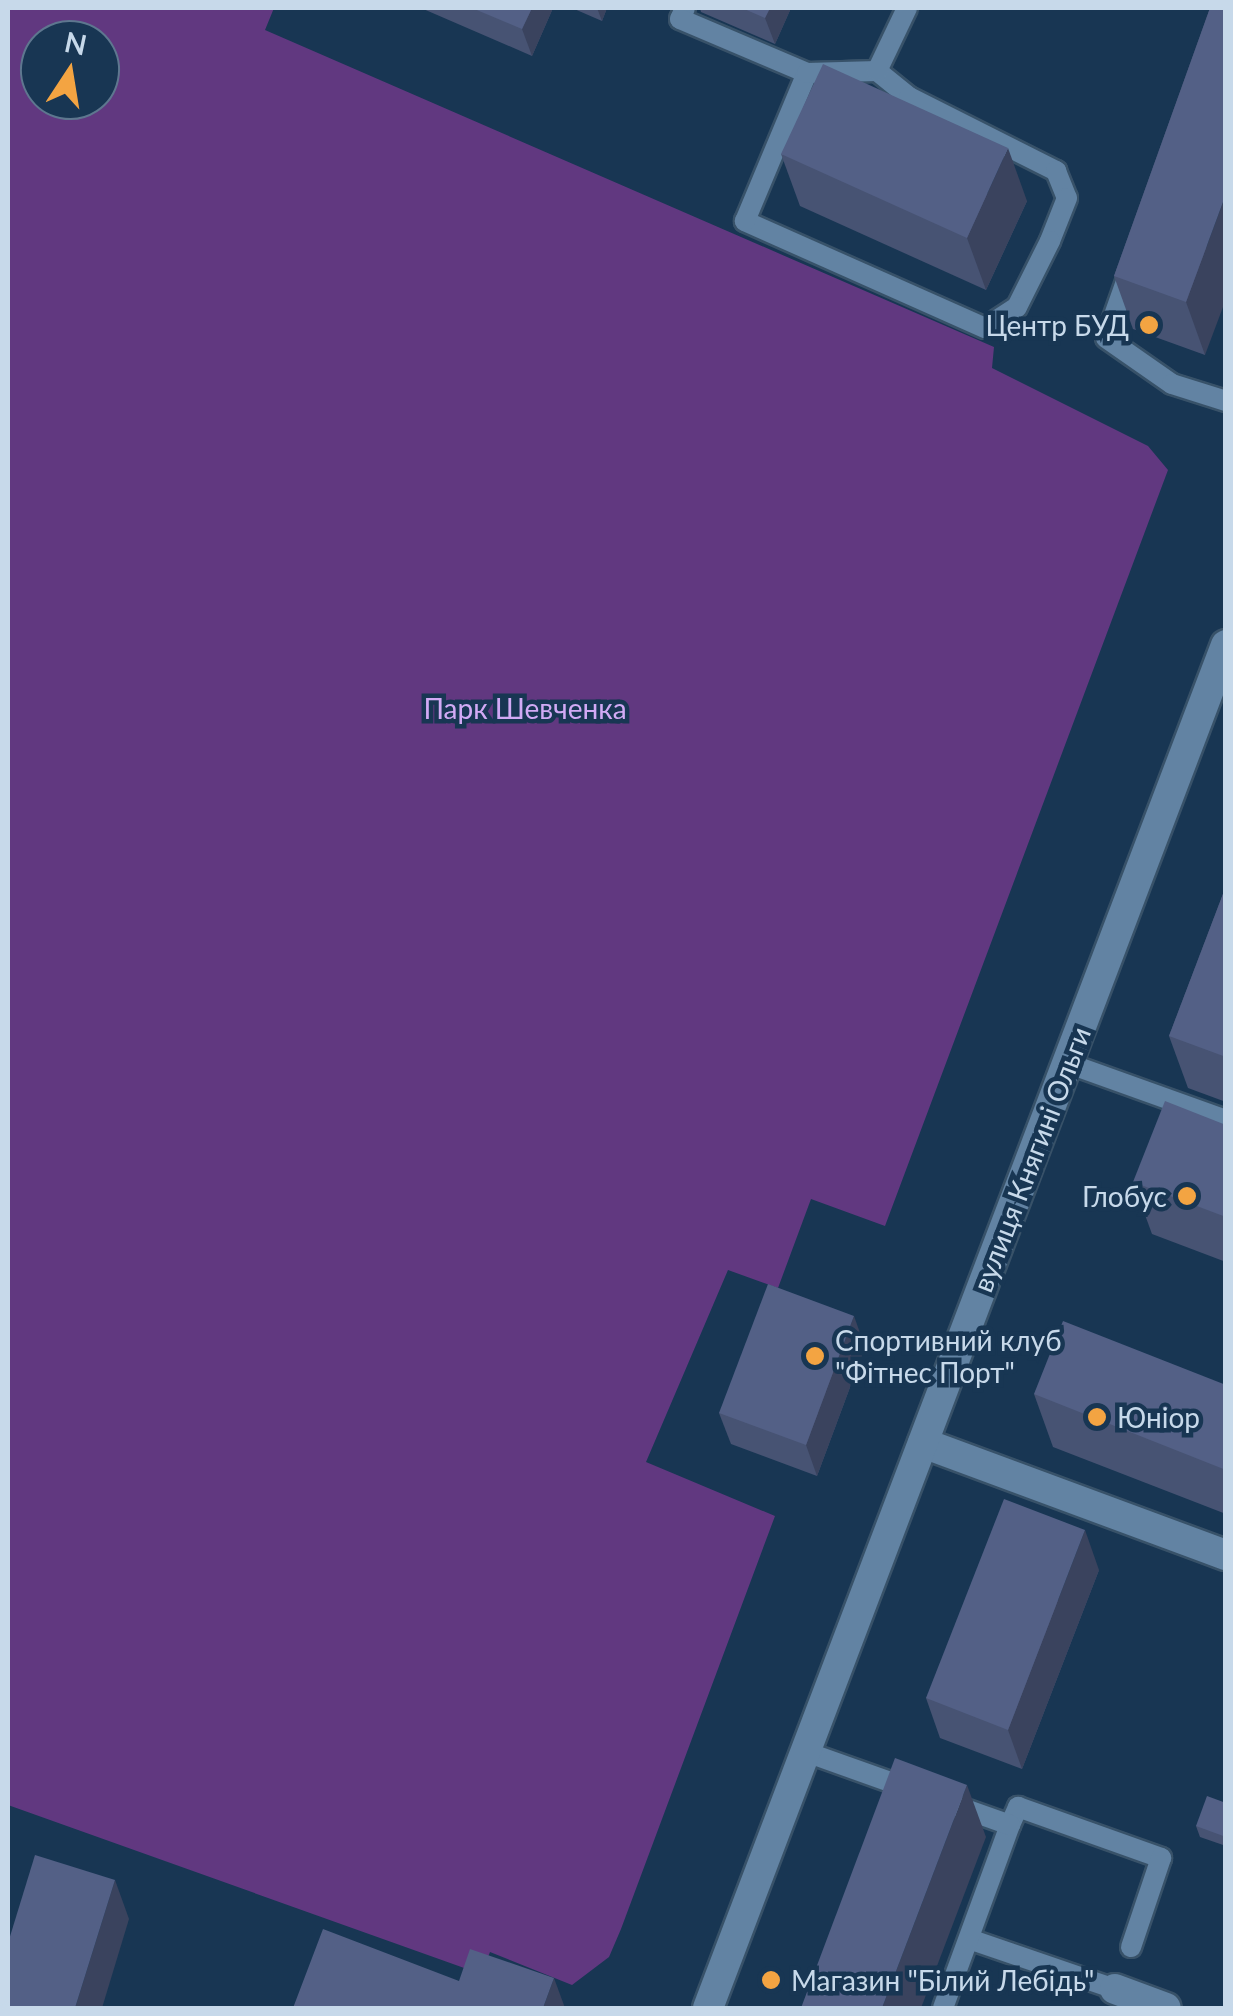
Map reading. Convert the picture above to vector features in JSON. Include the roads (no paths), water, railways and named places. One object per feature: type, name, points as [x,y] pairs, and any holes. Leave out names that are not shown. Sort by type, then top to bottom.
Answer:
[{"type":"street","name":"вулиця Княгині Ольги","points":[[708,2008],[1226,645]]},
{"type":"street","points":[[923,1443],[1226,1555]]},
{"type":"street","points":[[1115,1989],[1166,2008]]},
{"type":"lane","points":[[685,8],[680,19],[807,73],[877,71],[909,97],[1056,171],[1067,198],[1017,307],[985,328],[745,221],[807,73]]},
{"type":"lane","points":[[877,71],[907,8]]},
{"type":"lane","points":[[1137,249],[1106,338],[1172,384],[1226,401]]},
{"type":"lane","points":[[1067,1064],[1226,1120]]},
{"type":"lane","points":[[806,1752],[1010,1825]]},
{"type":"lane","points":[[943,2008],[1018,1807],[1161,1858],[1131,1946]]},
{"type":"lane","points":[[969,1938],[1115,1989]]},
{"type":"place","name":"Центр БУД","points":[[1149,325]]},
{"type":"place","name":"Глобус","points":[[1187,1196]]},
{"type":"place","name":"Спортивний клуб \"Фітнес Порт\"","points":[[815,1356]]},
{"type":"place","name":"Юніор","points":[[1097,1417]]},
{"type":"place","name":"Магазин \"Білий Лебідь\"","points":[[771,1980]]},
{"type":"park label","name":"Парк Шевченка","points":[[525,708]]}]
